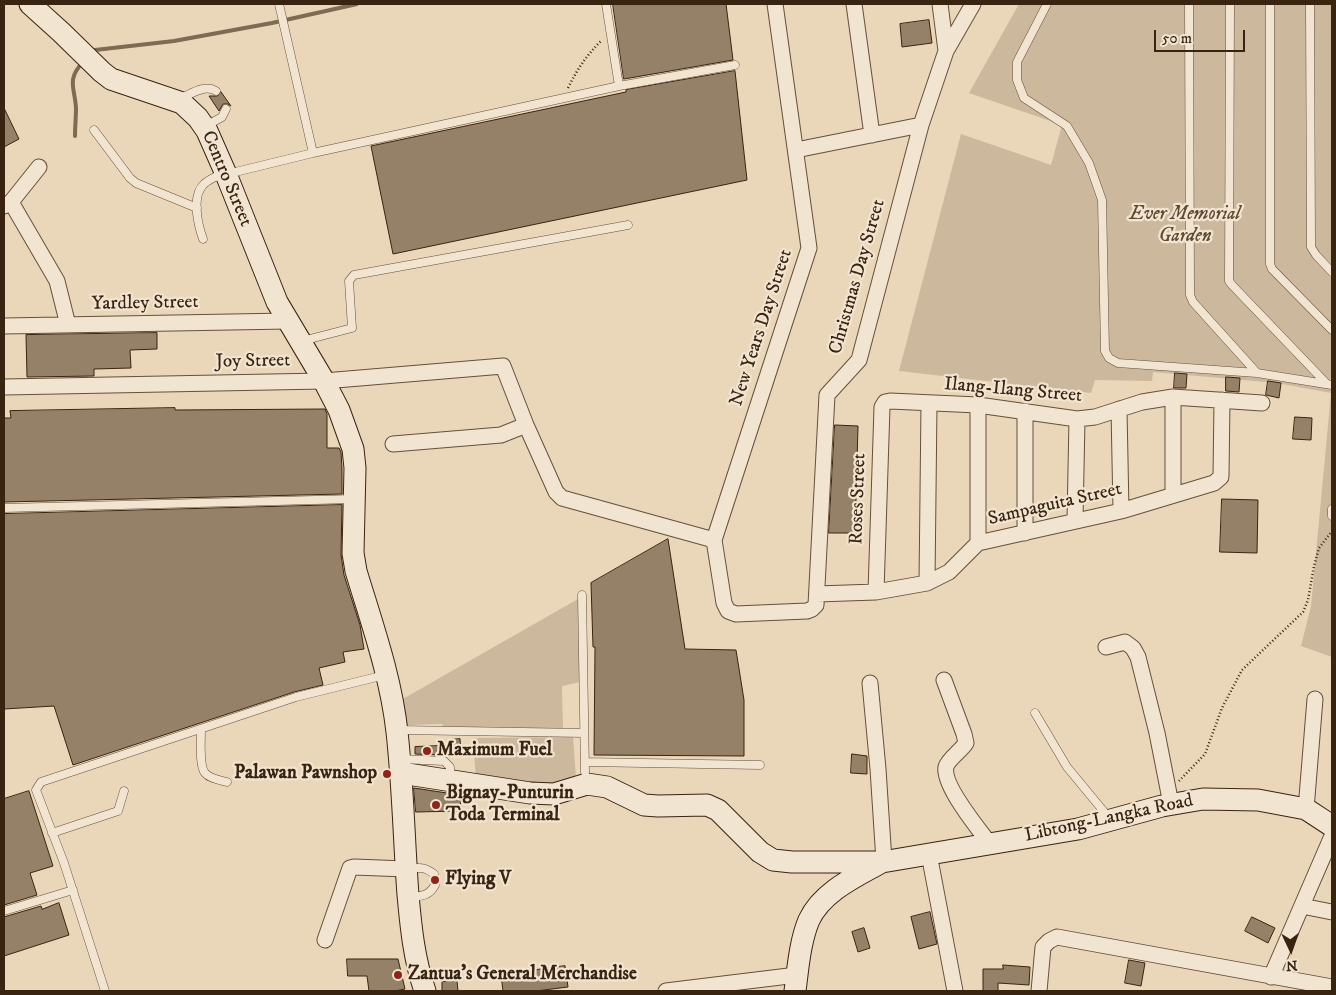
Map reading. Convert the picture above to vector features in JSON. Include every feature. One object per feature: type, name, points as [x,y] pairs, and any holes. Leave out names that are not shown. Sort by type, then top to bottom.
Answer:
[{"type":"main road","name":"Centro Street","points":[[30,4],[102,72],[112,79],[182,103],[190,109],[204,127],[226,174],[277,302],[339,410],[352,449],[355,468],[354,553],[356,571],[393,700],[397,730],[408,767],[406,869],[414,952],[425,991]]},
{"type":"main road","points":[[408,767],[450,781],[530,793],[554,794],[587,784],[607,787],[644,805],[707,805],[718,810],[760,852],[773,860],[792,862],[883,862]]},
{"type":"main road","name":"Libtong-Langka Road","points":[[883,862],[1078,829],[1171,804],[1202,799],[1258,800],[1306,809],[1332,826]]},
{"type":"main road","points":[[796,983],[802,946],[809,920],[818,905],[847,880],[883,862]]},
{"type":"street","name":"New Years Day Street","points":[[714,540],[809,248],[775,4]]},
{"type":"street","points":[[854,4],[872,135]]},
{"type":"street","points":[[940,4],[946,51]]},
{"type":"street","name":"Christmas Day Street","points":[[817,594],[827,395],[859,360],[921,125],[946,51],[973,4]]},
{"type":"street","points":[[796,150],[921,125]]},
{"type":"street","points":[[39,167],[8,204],[57,281],[68,325]]},
{"type":"street","name":"Yardley Street","points":[[4,326],[288,321]]},
{"type":"street","name":"Joy Street","points":[[4,387],[324,381],[503,366],[526,425]]},
{"type":"street","points":[[1173,397],[1173,494]]},
{"type":"street","name":"Ilang-Ilang Street","points":[[882,407],[885,402],[890,400],[978,406],[1077,419],[1095,417],[1142,402],[1173,397],[1262,403]]},
{"type":"street","name":"Sampaguita Street","points":[[817,594],[876,592],[927,583],[949,572],[978,543],[1121,511],[1214,482],[1221,477],[1222,400]]},
{"type":"street","points":[[927,583],[929,404]]},
{"type":"street","points":[[978,406],[978,543]]},
{"type":"street","name":"Roses Street","points":[[876,592],[882,407]]},
{"type":"street","points":[[1119,409],[1121,511]]},
{"type":"street","points":[[1025,411],[1025,534]]},
{"type":"street","points":[[1075,520],[1077,419]]},
{"type":"street","points":[[394,444],[501,435],[526,425],[556,492],[562,498],[714,540],[724,603],[728,611],[736,614],[807,611],[816,605],[817,594]]},
{"type":"street","points":[[1106,647],[1125,642],[1138,657],[1157,733],[1171,804]]},
{"type":"street","points":[[944,680],[966,743],[946,765],[948,781],[972,820],[990,844]]},
{"type":"street","points":[[870,683],[878,769],[883,862]]},
{"type":"street","points":[[1306,809],[1315,699]]},
{"type":"street","points":[[1271,977],[1332,836]]},
{"type":"street","points":[[929,854],[955,991]]},
{"type":"street","points":[[325,940],[350,868],[406,869]]},
{"type":"street","points":[[1302,906],[1332,912]]},
{"type":"street","points":[[1039,991],[1043,947],[1049,940],[1057,937],[1332,987]]},
{"type":"street","points":[[666,991],[796,983]]},
{"type":"lane","points":[[279,4],[313,152]]},
{"type":"lane","points":[[606,4],[619,86]]},
{"type":"lane","points":[[1047,4],[1017,62],[1017,80],[1024,98],[1067,126],[1088,163],[1102,200],[1105,351],[1109,358],[1118,363],[1257,373],[1329,384]]},
{"type":"lane","points":[[1189,4],[1190,295],[1193,302],[1257,373]]},
{"type":"lane","points":[[1230,4],[1229,281],[1329,384]]},
{"type":"lane","points":[[1270,4],[1270,264],[1332,330]]},
{"type":"lane","points":[[1310,4],[1311,247],[1316,256],[1332,272]]},
{"type":"lane","points":[[203,239],[199,229],[197,208],[199,194],[203,185],[214,177],[313,152],[563,98],[735,65]]},
{"type":"lane","points":[[174,100],[204,89],[209,88],[216,91]]},
{"type":"lane","points":[[204,127],[222,118],[226,109]]},
{"type":"lane","points":[[94,130],[125,172],[136,183],[197,208]]},
{"type":"lane","points":[[300,342],[352,328],[349,281],[354,275],[628,225]]},
{"type":"lane","points":[[4,508],[354,498]]},
{"type":"lane","points":[[1332,508],[1332,516]]},
{"type":"lane","points":[[582,594],[586,772]]},
{"type":"lane","points":[[105,991],[73,890],[36,790],[41,782],[296,697],[386,674]]},
{"type":"lane","points":[[1035,713],[1067,767],[1111,820]]},
{"type":"lane","points":[[201,730],[202,767],[205,774],[227,782]]},
{"type":"lane","points":[[397,730],[584,733]]},
{"type":"lane","points":[[585,762],[760,766]]},
{"type":"lane","points":[[52,833],[118,811],[124,791]]},
{"type":"lane","points":[[406,869],[426,868],[434,874]]},
{"type":"lane","points":[[409,897],[424,896],[431,892],[435,885]]},
{"type":"lane","points":[[4,911],[73,890]]},
{"type":"path","points":[[563,98],[586,55],[610,32]]},
{"type":"path","points":[[1186,775],[1205,754],[1222,708],[1242,670],[1302,612],[1308,600],[1319,548],[1332,531]]},
{"type":"green space","name":"Ever Memorial Garden","points":[[1019,4],[1332,4],[1332,657],[1301,646],[1311,606],[1331,393],[1277,383],[1153,372],[1152,381],[1095,380],[1091,393],[899,371],[961,134],[1051,165],[1062,125],[969,93]]},
{"type":"green space","points":[[578,599],[580,682],[562,686],[563,729],[443,727],[442,724],[403,724],[401,700]]},
{"type":"green space","points":[[573,737],[576,778],[553,786],[476,781],[473,738]]},
{"type":"building","points":[[613,4],[726,4],[733,60],[624,79]]},
{"type":"building","points":[[929,20],[932,43],[902,47],[900,24]]},
{"type":"building","points":[[735,71],[747,180],[393,254],[371,146],[626,92],[626,90]]},
{"type":"building","points":[[221,92],[231,106],[223,104],[219,111],[209,96],[217,96]]},
{"type":"building","points":[[4,108],[19,139],[4,147]]},
{"type":"building","points":[[157,333],[157,349],[130,350],[131,368],[94,369],[94,376],[27,377],[26,335]]},
{"type":"building","points":[[1175,373],[1187,374],[1186,388],[1174,388]]},
{"type":"building","points":[[1226,377],[1240,378],[1239,392],[1226,391]]},
{"type":"building","points":[[1268,381],[1281,383],[1279,398],[1266,395]]},
{"type":"building","points":[[175,408],[175,410],[325,409],[327,414],[327,448],[339,448],[341,452],[342,494],[4,502],[4,418],[11,418],[10,411]]},
{"type":"building","points":[[1295,417],[1312,418],[1311,440],[1293,439]]},
{"type":"building","points":[[835,425],[858,426],[855,533],[829,533]]},
{"type":"building","points":[[1222,499],[1258,500],[1257,553],[1220,552]]},
{"type":"building","points":[[342,505],[341,555],[344,575],[360,625],[364,649],[343,652],[345,662],[319,668],[323,685],[294,692],[73,765],[54,706],[4,709],[4,514]]},
{"type":"building","points":[[668,539],[685,649],[736,650],[744,700],[744,756],[594,755],[595,647],[593,647],[591,583]]},
{"type":"building","points":[[460,739],[461,754],[450,754],[450,740]]},
{"type":"building","name":"Maximum Fuel","points":[[439,746],[439,755],[415,754],[415,747]]},
{"type":"building","points":[[852,754],[867,756],[867,774],[851,773]]},
{"type":"building","points":[[414,788],[460,795],[461,811],[416,812]]},
{"type":"building","points":[[29,791],[53,866],[30,873],[37,895],[4,905],[4,799]]},
{"type":"building","points":[[59,903],[69,935],[4,956],[4,917],[41,906],[42,909]]},
{"type":"building","points":[[930,912],[937,944],[919,949],[911,917]]},
{"type":"building","points":[[1252,917],[1275,928],[1268,943],[1245,931]]},
{"type":"building","points":[[864,928],[870,948],[858,952],[852,932]]},
{"type":"building","points":[[347,959],[398,959],[405,989],[369,991],[367,976],[348,976]]},
{"type":"building","points":[[1129,960],[1145,963],[1141,986],[1125,983]]},
{"type":"building","points":[[1003,965],[1030,967],[1029,985],[998,983],[998,991],[983,991],[983,969],[1003,969]]},
{"type":"building","points":[[565,966],[568,987],[536,991],[503,991],[501,975]]},
{"type":"building","points":[[457,981],[458,991],[442,991],[442,982]]},
{"type":"waterway","points":[[93,52],[95,50],[174,41],[272,23],[357,4]]},
{"type":"waterway","points":[[75,136],[76,108],[73,79],[83,62]]},
{"type":"place","name":"Maximum Fuel","points":[[427,751]]},
{"type":"place","name":"Palawan Pawnshop","points":[[387,774]]},
{"type":"place","name":"Bignay-Punturin Toda Terminal","points":[[436,805]]},
{"type":"place","name":"Flying V","points":[[435,880]]},
{"type":"place","name":"Zantua's General Merchandise","points":[[398,975]]}]
